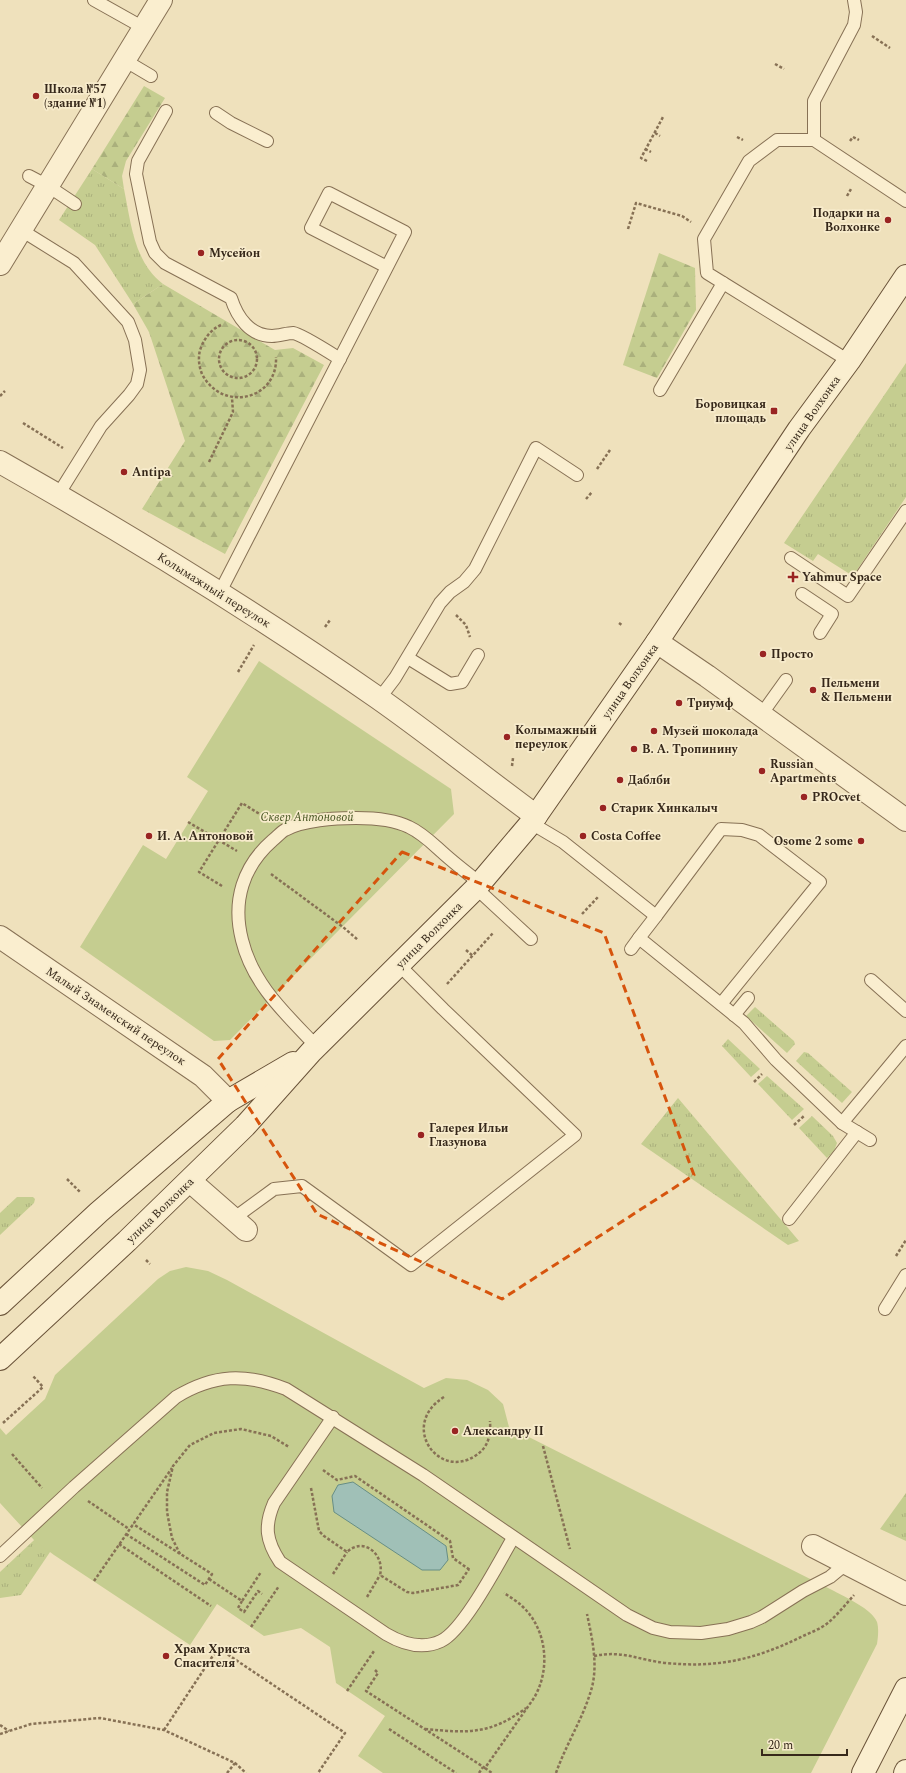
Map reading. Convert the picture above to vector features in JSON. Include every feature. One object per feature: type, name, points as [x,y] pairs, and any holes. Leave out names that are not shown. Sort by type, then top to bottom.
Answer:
[{"type":"main road","points":[[0,264],[161,0]]},
{"type":"main road","name":"улица Волхонка","points":[[0,1359],[190,1181],[245,1126],[314,1050],[478,885],[534,819],[658,642],[795,436],[906,276]]},
{"type":"main road","name":"Колымажный переулок","points":[[0,462],[220,592],[379,699],[534,819]]},
{"type":"main road","points":[[658,642],[906,820]]},
{"type":"main road","name":"Малый Знаменский переулок","points":[[0,937],[203,1076],[228,1101]]},
{"type":"main road","name":"улица Волхонка","points":[[0,1304],[99,1212],[228,1101],[314,1050]]},
{"type":"main road","points":[[190,1181],[240,1224]]},
{"type":"main road","points":[[813,1546],[906,1594]]},
{"type":"main road","points":[[864,1773],[906,1689]]},
{"type":"lane","points":[[94,0],[144,28]]},
{"type":"lane","points":[[814,140],[814,101],[854,25],[856,12],[854,0]]},
{"type":"lane","points":[[124,60],[151,76]]},
{"type":"lane","points":[[166,111],[138,161],[136,174],[150,242],[155,253],[165,263],[231,298],[235,311],[253,331],[269,336],[294,333],[340,359]]},
{"type":"lane","points":[[216,113],[231,123],[267,141]]},
{"type":"lane","points":[[849,360],[707,273],[704,239],[750,161],[777,140],[814,140],[906,201]]},
{"type":"lane","points":[[29,176],[48,186],[75,204]]},
{"type":"lane","points":[[220,592],[405,232],[329,193],[311,228],[387,267]]},
{"type":"lane","points":[[21,230],[74,263],[128,322],[135,340],[140,370],[137,384],[130,395],[101,426],[58,495]]},
{"type":"lane","points":[[660,390],[723,283]]},
{"type":"lane","points":[[379,699],[408,658],[440,604],[450,592],[464,582],[475,569],[536,448],[576,475]]},
{"type":"lane","points":[[791,558],[848,596],[906,511]]},
{"type":"lane","points":[[802,594],[832,614],[820,633]]},
{"type":"lane","points":[[408,658],[450,684],[462,682],[478,655]]},
{"type":"lane","points":[[761,715],[786,680]]},
{"type":"lane","points":[[314,1050],[271,999],[256,977],[248,960],[239,924],[239,896],[244,879],[253,861],[264,847],[285,830],[323,819],[360,818],[389,821],[408,826],[429,840],[478,885],[531,939]]},
{"type":"lane","points":[[534,819],[656,916]]},
{"type":"lane","points":[[631,949],[721,829],[742,830],[759,835],[820,882],[721,1004]]},
{"type":"lane","points":[[639,938],[744,1023],[776,1060],[842,1123],[870,1140]]},
{"type":"lane","points":[[240,1224],[274,1189],[302,1186],[410,1265],[575,1135],[399,965]]},
{"type":"lane","points":[[871,980],[906,1011]]},
{"type":"lane","points":[[734,1015],[748,998]]},
{"type":"lane","points":[[842,1123],[906,1046]]},
{"type":"lane","points":[[789,1219],[857,1132]]},
{"type":"lane","points":[[885,1309],[906,1275]]},
{"type":"lane","points":[[0,1556],[74,1487],[176,1397],[192,1387],[211,1380],[249,1378],[268,1382],[286,1389],[333,1418],[423,1475],[513,1538],[628,1615],[653,1628],[670,1632],[701,1633],[728,1629],[751,1622],[803,1590],[830,1577],[847,1563]]},
{"type":"lane","points":[[333,1418],[274,1503],[268,1516],[268,1534],[271,1550],[280,1562],[386,1634],[402,1643],[412,1645],[422,1646],[442,1640],[457,1628],[488,1582],[513,1538]]},
{"type":"path","points":[[775,64],[784,69]]},
{"type":"path","points":[[647,161],[641,158],[663,117]]},
{"type":"path","points":[[654,133],[660,136]]},
{"type":"path","points":[[645,149],[651,152]]},
{"type":"path","points":[[628,229],[636,203],[671,213]]},
{"type":"path","points":[[242,320],[228,322],[214,328],[204,340],[199,354],[200,369],[206,382],[218,393],[232,398],[248,397],[261,390],[271,379],[276,365],[275,350],[269,336]]},
{"type":"path","points":[[240,340],[248,342],[256,354],[257,362],[254,369],[242,378],[228,376],[219,364],[218,357],[221,350],[226,344],[233,341],[240,340]]},
{"type":"path","points":[[0,396],[5,391]]},
{"type":"path","points":[[209,462],[233,412],[232,398]]},
{"type":"path","points":[[23,423],[43,436]]},
{"type":"path","points":[[597,470],[610,450]]},
{"type":"path","points":[[459,617],[466,625]]},
{"type":"path","points":[[325,627],[330,620]]},
{"type":"path","points":[[619,623],[623,626]]},
{"type":"path","points":[[238,672],[257,640]]},
{"type":"path","points":[[512,768],[514,758]]},
{"type":"path","points":[[200,872],[242,803],[285,830]]},
{"type":"path","points":[[188,822],[228,846]]},
{"type":"path","points":[[253,861],[343,927],[358,940]]},
{"type":"path","points":[[445,986],[478,949]]},
{"type":"path","points":[[466,950],[472,956]]},
{"type":"path","points":[[67,1179],[84,1196]]},
{"type":"path","points":[[3,1423],[43,1387],[33,1376]]},
{"type":"path","points":[[444,1397],[434,1403],[427,1413],[424,1424],[424,1436],[428,1446],[436,1455],[447,1460],[458,1462],[470,1459],[480,1453],[487,1444],[490,1433],[490,1421]]},
{"type":"path","points":[[94,1581],[173,1466],[190,1445],[214,1433],[241,1429],[271,1436],[337,1480],[355,1476],[450,1541],[453,1558],[522,1606],[532,1618],[539,1630],[544,1646],[544,1675],[540,1688],[479,1773]]},
{"type":"path","points":[[543,1446],[593,1639],[594,1656],[592,1686],[588,1701],[556,1773]]},
{"type":"path","points":[[12,1454],[40,1485]]},
{"type":"path","points":[[173,1466],[167,1492],[167,1512],[172,1538],[180,1554]]},
{"type":"path","points":[[74,1487],[98,1509],[130,1529]]},
{"type":"path","points":[[311,1488],[319,1531],[347,1552]]},
{"type":"path","points":[[126,1534],[205,1585],[212,1574],[133,1524]]},
{"type":"path","points":[[119,1544],[211,1606]]},
{"type":"path","points":[[335,1570],[347,1552],[352,1548],[360,1546],[368,1547],[374,1551],[378,1555],[382,1569],[369,1593]]},
{"type":"path","points":[[380,1575],[407,1592],[414,1593],[458,1585],[469,1569]]},
{"type":"path","points":[[258,1577],[238,1608],[244,1612],[258,1592],[262,1594]]},
{"type":"path","points":[[209,1579],[242,1601]]},
{"type":"path","points":[[164,1730],[218,1648],[345,1733],[318,1773]]},
{"type":"path","points":[[375,1670],[378,1673],[366,1691],[492,1773]]},
{"type":"path","points":[[424,1729],[468,1732],[484,1730],[498,1726],[514,1718],[528,1706]]},
{"type":"path","points":[[0,1734],[31,1724],[100,1718],[164,1730],[235,1763],[246,1773]]},
{"type":"path","points":[[0,1725],[9,1731]]},
{"type":"path","points":[[389,1729],[456,1773]]},
{"type":"path","points":[[227,1773],[235,1763]]},
{"type":"highlighted area","points":[[402,852],[604,933],[694,1175],[502,1299],[317,1214],[218,1059]]},
{"type":"green space","points":[[144,86],[165,98],[126,161],[122,176],[124,189],[92,169]]},
{"type":"green space","points":[[92,169],[124,189],[135,241],[146,265],[153,275],[163,284],[133,304],[95,245],[59,220]]},
{"type":"green space","points":[[659,253],[695,268],[696,310],[657,378],[623,365]]},
{"type":"green space","points":[[163,284],[275,350],[293,348],[324,365],[225,554],[142,509],[185,441],[149,332],[133,304]]},
{"type":"green space","points":[[906,363],[906,497],[853,576],[818,554],[813,561],[784,543]]},
{"type":"green space","name":"Сквер Антоновой","points":[[259,661],[451,789],[454,814],[230,1040],[214,1041],[80,947],[143,845],[166,859],[208,791],[187,777]]},
{"type":"green space","points":[[755,1007],[794,1041],[795,1044],[787,1053],[746,1016]]},
{"type":"green space","points":[[728,1039],[760,1069],[751,1077],[722,1046]]},
{"type":"green space","points":[[804,1052],[808,1053],[852,1092],[842,1103],[796,1061]]},
{"type":"green space","points":[[767,1076],[804,1109],[792,1120],[758,1084]]},
{"type":"green space","points":[[678,1098],[799,1241],[788,1245],[641,1144]]},
{"type":"green space","points":[[812,1116],[833,1136],[837,1143],[834,1151],[827,1158],[799,1128]]},
{"type":"green space","points":[[17,1197],[33,1197],[35,1199],[34,1203],[0,1235],[0,1213]]},
{"type":"green space","points":[[186,1267],[208,1271],[227,1280],[424,1388],[446,1378],[467,1380],[488,1390],[503,1404],[509,1427],[834,1591],[864,1608],[874,1617],[877,1622],[877,1644],[811,1773],[383,1773],[358,1756],[385,1716],[336,1683],[330,1647],[301,1628],[264,1636],[217,1604],[190,1645],[54,1555],[34,1540],[0,1503],[0,1428],[6,1435],[45,1399],[55,1375],[158,1279],[170,1271]]},
{"type":"green space","points":[[906,1493],[906,1541],[880,1529]]},
{"type":"green space","points":[[64,1512],[75,1515],[21,1595],[0,1598],[0,1572]]},
{"type":"water","points":[[353,1482],[446,1546],[448,1560],[440,1570],[422,1570],[334,1512],[332,1496],[338,1485]]},
{"type":"place","name":"Школа №57 (здание №1)","points":[[36,96]]},
{"type":"place","name":"Подарки на Волхонке","points":[[888,220]]},
{"type":"place","name":"Мусейон","points":[[201,253]]},
{"type":"place","name":"Боровицкая площадь","points":[[774,411]]},
{"type":"place","name":"Antipa","points":[[124,472]]},
{"type":"place","name":"Yahmur Space","points":[[793,577]]},
{"type":"place","name":"Просто","points":[[763,654]]},
{"type":"place","name":"Пельмени & Пельмени","points":[[813,690]]},
{"type":"place","name":"Триумф","points":[[679,703]]},
{"type":"place","name":"Музей шоколада","points":[[654,731]]},
{"type":"place","name":"Колымажный переулок","points":[[507,737]]},
{"type":"place","name":"В. А. Тропинину","points":[[634,749]]},
{"type":"place","name":"Russian Apartments","points":[[762,771]]},
{"type":"place","name":"Даблби","points":[[620,780]]},
{"type":"place","name":"PROcvet","points":[[804,797]]},
{"type":"place","name":"Старик Хинкалыч","points":[[603,808]]},
{"type":"place","name":"И. А. Антоновой","points":[[149,836]]},
{"type":"place","name":"Costa Coffee","points":[[583,836]]},
{"type":"place","name":"Osome 2 some","points":[[861,841]]},
{"type":"place","name":"Галерея Ильи Глазунова","points":[[421,1135]]},
{"type":"place","name":"Александру II","points":[[455,1431]]},
{"type":"place","name":"Храм Христа Спасителя","points":[[166,1656]]}]
